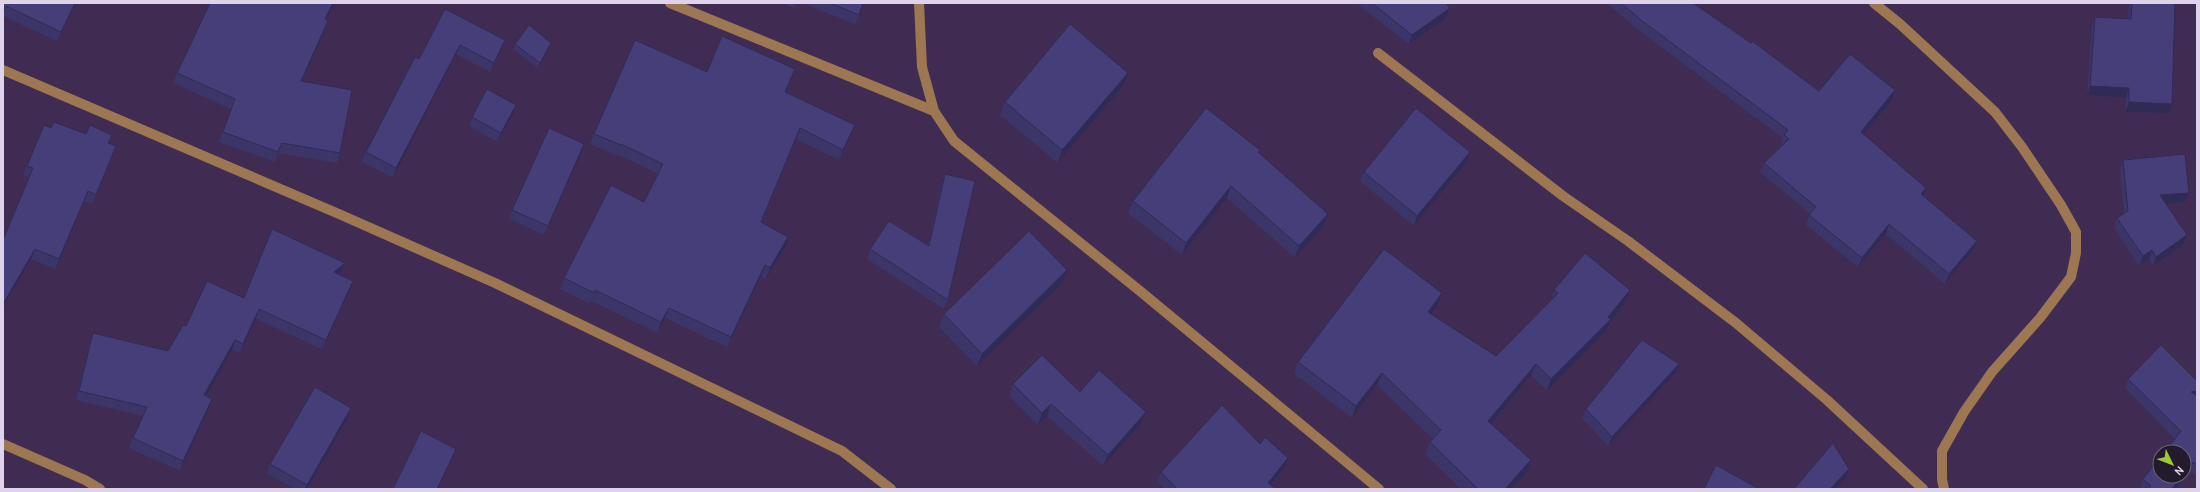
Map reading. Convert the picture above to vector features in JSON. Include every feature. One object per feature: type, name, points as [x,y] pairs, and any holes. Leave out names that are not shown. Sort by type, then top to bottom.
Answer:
[{"type":"street","points":[[670,3],[934,111]]},
{"type":"street","points":[[919,3],[922,67],[934,111],[954,141],[1140,291],[1379,489]]},
{"type":"street","points":[[1874,3],[1900,24],[1996,112],[2022,147],[2061,205],[2076,232],[2076,253],[2071,277],[2040,318],[1992,372],[1964,412],[1942,451],[1942,479],[1944,489]]},
{"type":"street","points":[[1378,53],[1563,196],[1628,241],[1736,323],[1827,400],[1922,489]]},
{"type":"street","points":[[3,70],[339,214],[495,283],[842,451],[891,489]]},
{"type":"street","points":[[3,444],[85,480],[100,489]]},
{"type":"building","points":[[3,3],[75,3],[61,32],[6,6],[3,12]]},
{"type":"building","points":[[210,3],[333,3],[325,19],[328,21],[301,81],[352,90],[340,153],[282,143],[278,152],[223,132],[235,99],[177,73]]},
{"type":"building","points":[[830,3],[863,3],[859,15]]},
{"type":"building","points":[[1372,3],[1446,3],[1450,8],[1412,35]]},
{"type":"building","points":[[1621,3],[1693,3],[1751,43],[1752,41],[1819,91],[1850,54],[1895,90],[1861,132],[1926,188],[1921,194],[1977,241],[1949,274],[1889,224],[1862,258],[1809,215],[1816,207],[1764,163],[1789,139],[1784,135],[1788,130],[1641,20]]},
{"type":"building","points":[[2132,3],[2175,3],[2172,104],[2129,102],[2129,88],[2090,86],[2095,17],[2131,19]]},
{"type":"building","points":[[445,9],[505,40],[494,63],[460,45],[396,168],[366,152],[415,57],[419,59]]},
{"type":"building","points":[[1070,24],[1128,73],[1062,150],[1005,102]]},
{"type":"building","points":[[529,25],[551,43],[540,63],[515,44]]},
{"type":"building","points":[[722,36],[795,69],[785,92],[855,125],[843,150],[800,128],[761,222],[788,237],[770,268],[765,265],[731,337],[669,308],[661,322],[595,290],[594,293],[564,278],[611,185],[644,202],[663,164],[621,144],[594,134],[635,40],[707,72]]},
{"type":"building","points":[[487,89],[516,105],[501,133],[472,117]]},
{"type":"building","points":[[1206,108],[1260,150],[1258,152],[1328,214],[1299,246],[1231,186],[1186,243],[1133,201]]},
{"type":"building","points":[[1416,108],[1470,152],[1417,216],[1364,172]]},
{"type":"building","points":[[54,122],[86,134],[90,125],[112,135],[108,143],[116,146],[96,195],[88,191],[59,259],[35,249],[3,304],[3,240],[33,168],[27,166],[44,125],[51,128]]},
{"type":"building","points":[[549,128],[584,144],[548,226],[512,210]]},
{"type":"building","points":[[2185,154],[2189,193],[2160,195],[2187,235],[2156,257],[2152,250],[2143,256],[2117,218],[2128,211],[2123,160]]},
{"type":"building","points":[[945,174],[975,181],[948,300],[870,249],[889,221],[929,246]]},
{"type":"building","points":[[272,229],[345,263],[334,272],[353,281],[326,340],[259,309],[243,344],[235,340],[204,395],[212,399],[183,461],[133,438],[147,407],[79,391],[93,333],[168,351],[183,325],[186,326],[207,281],[244,298]]},
{"type":"building","points":[[1029,231],[1067,270],[982,354],[944,314]]},
{"type":"building","points":[[1384,249],[1442,293],[1428,312],[1496,356],[1558,293],[1554,290],[1585,253],[1630,290],[1608,317],[1611,319],[1551,379],[1536,364],[1488,421],[1531,460],[1505,489],[1478,489],[1430,442],[1441,430],[1382,373],[1356,406],[1298,362]]},
{"type":"building","points":[[1642,340],[1679,364],[1612,437],[1586,409]]},
{"type":"building","points":[[2161,345],[2197,381],[2197,391],[2191,392],[2197,396],[2197,465],[2193,462],[2192,463],[2192,444],[2171,444],[2181,431],[2128,379]]},
{"type":"building","points":[[1042,355],[1080,392],[1099,370],[1146,412],[1108,455],[1051,404],[1042,413],[1013,384]]},
{"type":"building","points":[[315,387],[351,408],[307,485],[270,464]]},
{"type":"building","points":[[1222,405],[1260,444],[1265,437],[1288,458],[1268,483],[1276,489],[1177,489],[1161,472]]},
{"type":"building","points":[[421,431],[456,449],[437,489],[393,489]]},
{"type":"building","points":[[1833,443],[1849,469],[1830,489],[1794,489]]},
{"type":"building","points":[[1716,465],[1759,489],[1704,489]]},
{"type":"building","points":[[2152,468],[2152,484],[2176,484],[2172,489],[2148,489],[2151,486],[2143,479]]}]
